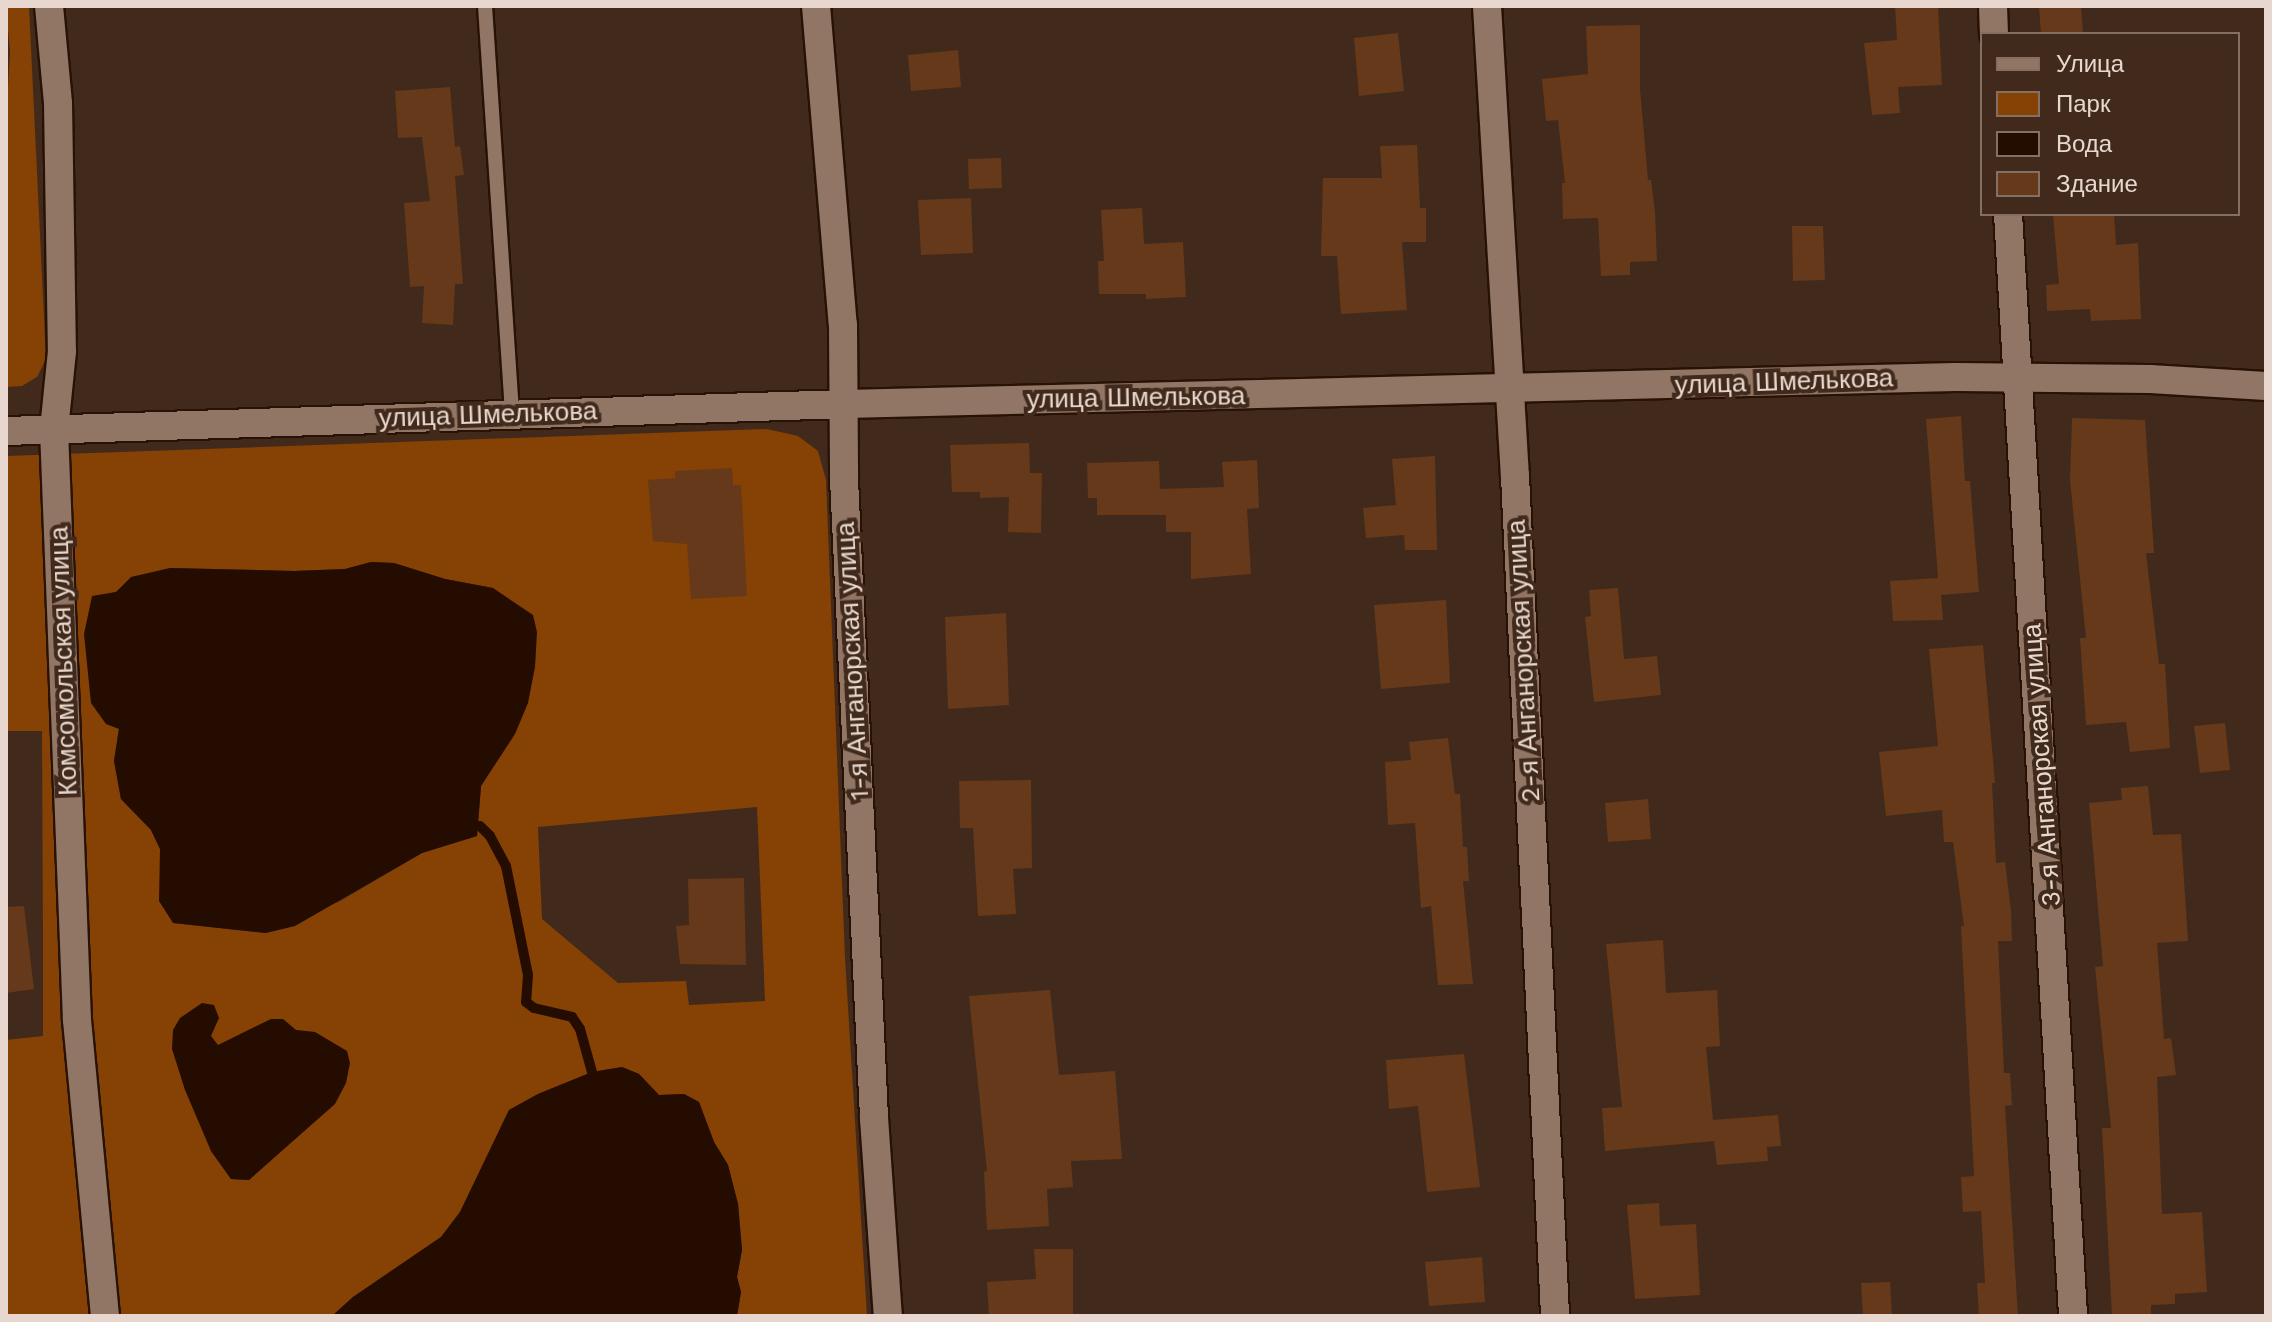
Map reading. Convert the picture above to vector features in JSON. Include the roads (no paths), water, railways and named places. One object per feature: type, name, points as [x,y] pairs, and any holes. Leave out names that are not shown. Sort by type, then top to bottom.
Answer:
[{"type":"street","name":"Комсомольская улица","points":[[49,6],[58,103],[62,351],[54,430],[77,1020],[105,1316]]},
{"type":"street","name":"1-я Анганорская улица","points":[[816,6],[843,325],[844,479],[873,1103],[888,1316]]},
{"type":"street","name":"2-я Анганорская улица","points":[[1487,6],[1555,1316]]},
{"type":"street","points":[[1993,6],[1994,32]]},
{"type":"street","name":"3-я Анганорская улица","points":[[2008,216],[2073,1316]]},
{"type":"street","name":"улица Шмелькова","points":[[6,431],[845,404],[2018,377],[2150,379],[2266,386]]},
{"type":"lane","points":[[485,6],[512,415]]},
{"type":"water","points":[[371,562],[394,563],[445,579],[493,588],[533,615],[537,632],[535,667],[528,703],[515,734],[481,786],[477,836],[422,853],[295,926],[266,933],[173,923],[159,901],[160,849],[151,830],[121,799],[114,761],[119,729],[106,724],[91,703],[84,634],[92,596],[116,592],[131,577],[170,568],[294,571],[345,569]]},
{"type":"water","points":[[202,1003],[214,1005],[219,1018],[211,1036],[218,1045],[271,1019],[283,1019],[296,1030],[315,1032],[347,1051],[350,1063],[346,1083],[335,1104],[249,1180],[231,1179],[211,1151],[185,1090],[172,1049],[173,1030],[180,1018]]},
{"type":"water","points":[[622,1067],[639,1074],[659,1095],[684,1094],[699,1102],[714,1142],[728,1165],[738,1204],[742,1250],[737,1277],[741,1292],[737,1316],[332,1316],[353,1297],[441,1237],[460,1212],[509,1110],[538,1094],[592,1072]]},
{"type":"waterway","points":[[480,826],[490,836],[506,866],[528,975],[526,1002],[534,1008],[572,1017],[580,1029],[592,1072]]}]
